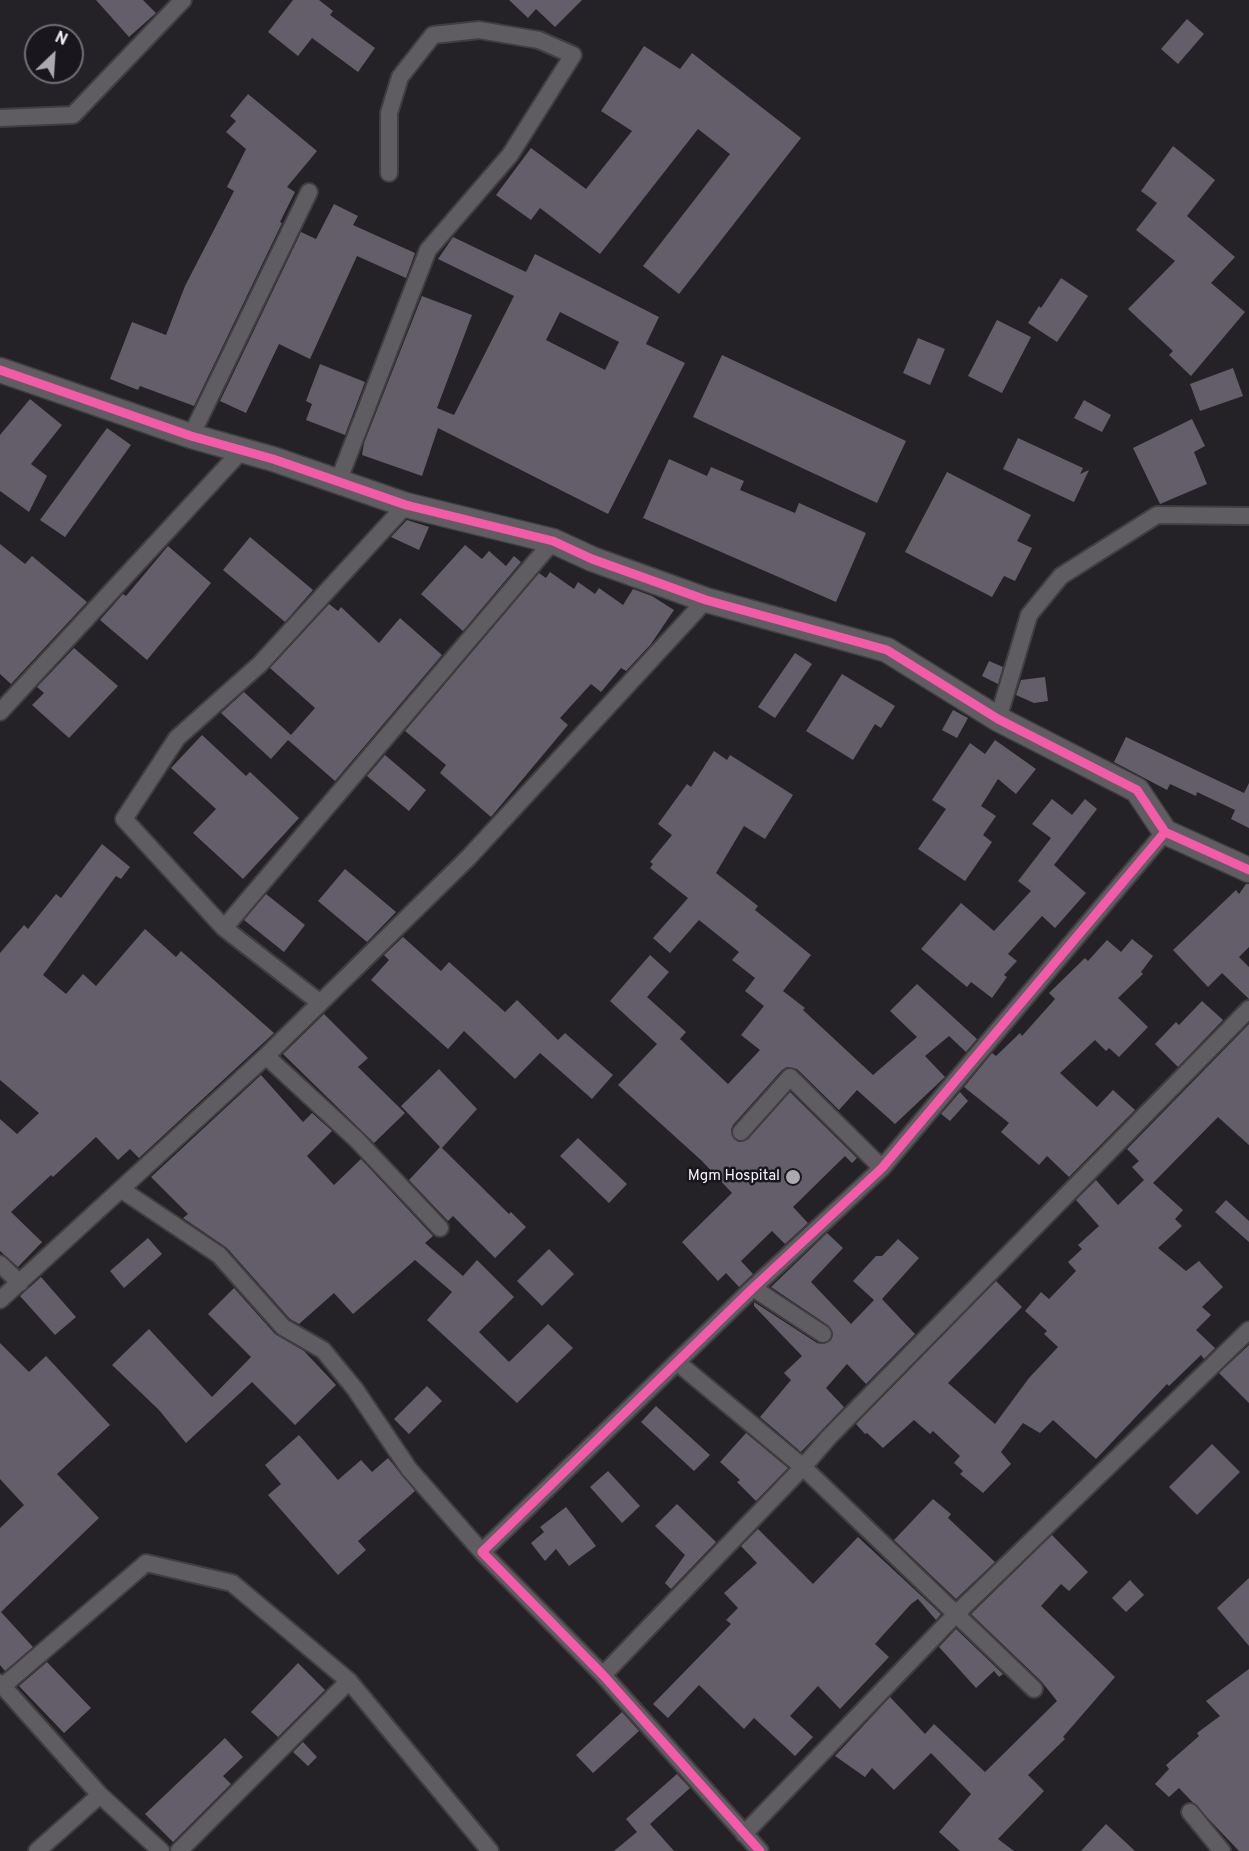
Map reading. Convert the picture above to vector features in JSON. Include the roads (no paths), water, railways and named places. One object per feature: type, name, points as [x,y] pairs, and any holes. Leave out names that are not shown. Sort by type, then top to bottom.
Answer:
[{"type":"street","points":[[0,118],[74,115],[183,0]]},
{"type":"street","points":[[338,482],[428,250],[510,155],[573,55],[539,40],[479,30],[433,35],[400,77],[389,113],[389,173]]},
{"type":"street","points":[[191,436],[309,192]]},
{"type":"street","points":[[0,370],[191,436],[242,450],[406,505],[553,541],[592,559],[706,600],[887,650],[999,719],[1137,790],[1166,832],[1249,870]]},
{"type":"street","points":[[0,712],[242,450]]},
{"type":"street","points":[[319,1002],[224,928],[124,819],[177,738],[260,664],[406,505]]},
{"type":"street","points":[[999,719],[1029,615],[1061,576],[1157,515],[1249,516]]},
{"type":"street","points":[[224,928],[553,541]]},
{"type":"street","points":[[0,1300],[266,1056],[468,858],[706,600]]},
{"type":"street","points":[[482,1552],[753,1288],[882,1168],[1166,832]]},
{"type":"street","points":[[603,1675],[803,1467],[829,1437],[1249,1009]]},
{"type":"street","points":[[266,1056],[357,1140],[440,1228]]},
{"type":"street","points":[[741,1132],[790,1077],[882,1168]]},
{"type":"street","points":[[122,1190],[219,1255],[283,1327],[323,1350],[355,1389],[409,1469],[482,1552],[603,1675],[760,1851]]},
{"type":"street","points":[[0,1264],[20,1283]]},
{"type":"street","points":[[753,1288],[823,1334]]},
{"type":"street","points":[[744,1834],[957,1613],[1249,1330]]},
{"type":"street","points":[[678,1363],[803,1467],[1034,1689]]},
{"type":"street","points":[[161,1851],[100,1795],[2,1685],[146,1563],[232,1583],[349,1681],[490,1851]]},
{"type":"street","points":[[179,1851],[349,1681]]},
{"type":"street","points":[[36,1851],[100,1795]]},
{"type":"street","points":[[1190,1812],[1221,1851]]},
{"type":"place","name":"Mgm Hospital","points":[[793,1177]]}]
